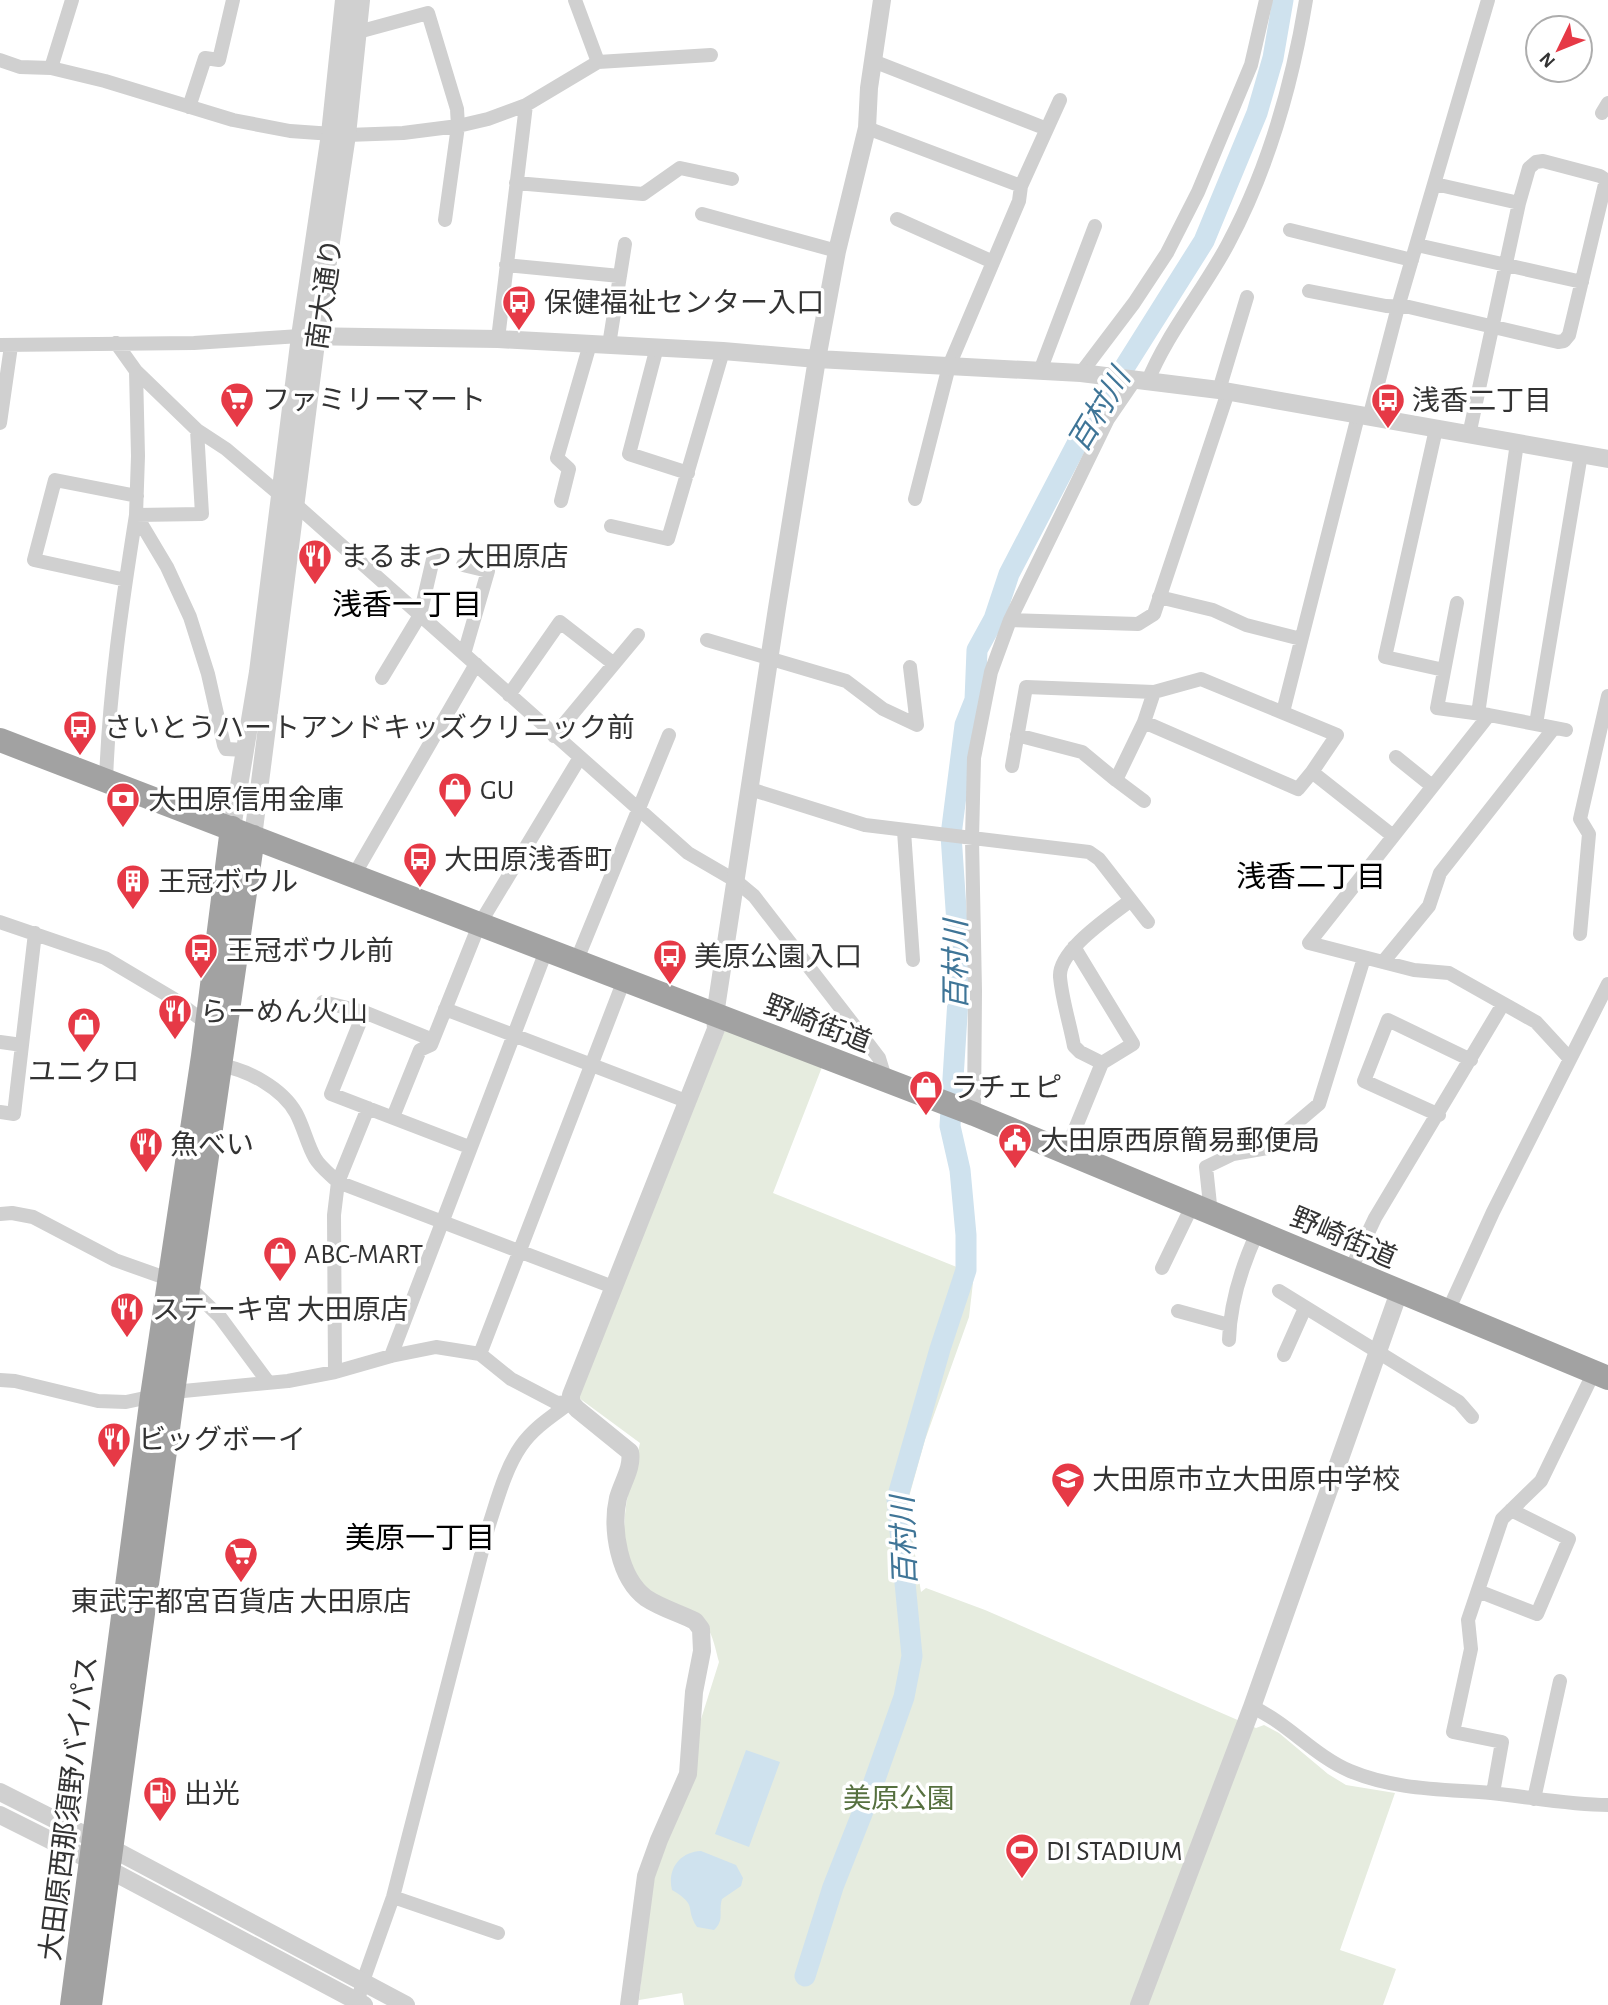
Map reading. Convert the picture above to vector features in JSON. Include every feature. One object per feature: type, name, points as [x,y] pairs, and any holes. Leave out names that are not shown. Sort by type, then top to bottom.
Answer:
[{"type":"highway","name":"野崎街道","points":[[0,740],[969,1112],[1601,1375]]},
{"type":"highway","name":"大田原西那須野バイパス","points":[[179,1284],[206,1023],[242,833]]},
{"type":"highway","name":"大田原西那須野バイパス","points":[[72,2005],[100,1854],[179,1284],[220,1065],[242,833]]},
{"type":"highway","name":"大田原西那須野バイパス","points":[[90,2005],[100,1854]]},
{"type":"street","points":[[51,68],[72,0]]},
{"type":"street","points":[[189,107],[205,58],[219,60],[233,0]]},
{"type":"street","name":"南大通り","points":[[339,135],[344,0]]},
{"type":"street","name":"南大通り","points":[[242,833],[245,750],[258,671],[279,494],[309,335],[361,0]]},
{"type":"street","points":[[575,0],[597,62]]},
{"type":"street","points":[[629,2005],[646,1876],[688,1773],[694,1692],[702,1638],[699,1624],[648,1599],[629,1578],[623,1563],[616,1518],[618,1498],[631,1459],[630,1452],[577,1409],[571,1402],[571,1395],[685,1101],[716,1029],[715,1015],[817,359],[837,251],[867,128],[882,0]]},
{"type":"street","points":[[1088,374],[1167,253],[1198,192],[1251,65],[1266,0]]},
{"type":"street","points":[[969,1112],[975,991],[971,839],[974,758],[991,672],[1010,620],[1108,419],[1136,381],[1155,365],[1228,244],[1266,161],[1289,90],[1306,0]]},
{"type":"street","points":[[1283,712],[1364,417],[1488,0]]},
{"type":"street","points":[[358,32],[428,13],[457,108],[458,126],[445,220]]},
{"type":"street","points":[[0,60],[20,67],[51,68],[105,81],[233,120],[290,131],[339,135],[404,133],[488,119],[526,105],[597,62],[711,55]]},
{"type":"street","points":[[873,61],[1047,129]]},
{"type":"street","points":[[915,499],[949,366],[1018,201],[1021,186],[1060,100]]},
{"type":"street","points":[[498,340],[526,105]]},
{"type":"street","points":[[867,128],[1021,186]]},
{"type":"street","points":[[1309,291],[1398,307],[1492,328],[1558,342],[1564,341],[1569,335],[1606,180],[1543,161],[1536,162],[1530,168],[1519,203],[1506,267],[1492,328],[1469,435]]},
{"type":"street","points":[[516,183],[643,194],[680,168],[732,179]]},
{"type":"street","points":[[1435,184],[1519,203]]},
{"type":"street","points":[[702,214],[837,251]]},
{"type":"street","points":[[897,219],[993,262]]},
{"type":"street","points":[[1040,371],[1096,226]]},
{"type":"street","points":[[1290,230],[1412,260]]},
{"type":"street","points":[[609,345],[625,244]]},
{"type":"street","points":[[1417,245],[1582,282]]},
{"type":"street","points":[[506,265],[620,276]]},
{"type":"street","points":[[1010,620],[1138,624],[1154,614],[1223,391],[1247,297]]},
{"type":"street","points":[[0,423],[5,346],[194,343],[309,335],[657,347],[1088,374],[1223,391],[1608,459]]},
{"type":"street","name":"南大通り","points":[[242,833],[295,505],[309,335]]},
{"type":"street","points":[[116,343],[136,371],[197,430],[226,449],[295,505],[688,853],[736,881],[754,896],[822,981],[878,1058],[886,1080]]},
{"type":"street","points":[[561,501],[569,469],[556,458],[590,344]]},
{"type":"street","points":[[657,347],[629,454],[688,472]]},
{"type":"street","points":[[611,526],[668,539],[723,351]]},
{"type":"street","points":[[106,781],[108,732],[125,580],[136,515],[136,371]]},
{"type":"street","points":[[1436,429],[1385,657],[1444,670]]},
{"type":"street","points":[[136,515],[202,514],[197,430]]},
{"type":"street","points":[[1517,443],[1484,714],[1432,786],[1310,943],[1414,970],[1449,973],[1536,1023],[1570,1059]]},
{"type":"street","points":[[1536,724],[1581,454]]},
{"type":"street","points":[[125,580],[34,560],[55,480],[137,496]]},
{"type":"street","points":[[136,515],[167,567],[190,617],[208,674],[224,745],[226,749],[245,750]]},
{"type":"street","points":[[382,678],[419,615],[434,555]]},
{"type":"street","points":[[463,565],[488,571],[464,654]]},
{"type":"street","points":[[1159,597],[1213,610],[1246,625],[1301,639]]},
{"type":"street","points":[[1383,962],[1429,906],[1440,873],[1560,729],[1437,708],[1457,603]]},
{"type":"street","points":[[509,695],[560,622],[614,664]]},
{"type":"street","points":[[554,736],[638,635]]},
{"type":"street","points":[[707,640],[846,681],[883,709],[917,725],[910,667]]},
{"type":"street","points":[[354,875],[476,664]]},
{"type":"street","points":[[1012,766],[1026,687],[1154,692],[1201,679],[1338,735],[1298,789],[1143,722]]},
{"type":"street","points":[[1116,780],[1154,692]]},
{"type":"street","points":[[1580,934],[1588,834],[1580,819],[1608,696]]},
{"type":"street","points":[[576,962],[669,735]]},
{"type":"street","points":[[1017,736],[1082,752],[1144,801]]},
{"type":"street","points":[[1396,757],[1432,786]]},
{"type":"street","points":[[393,1117],[420,1050],[431,1045],[479,925],[579,758]]},
{"type":"street","points":[[1312,772],[1393,836]]},
{"type":"street","points":[[750,789],[864,825],[1089,852],[1099,859],[1148,922]]},
{"type":"street","points":[[904,831],[913,960]]},
{"type":"street","points":[[1102,1063],[1074,1046],[1059,975],[1064,958],[1074,947],[1130,900]]},
{"type":"street","points":[[0,922],[105,958],[174,999],[206,1023]]},
{"type":"street","points":[[0,1112],[14,1114],[35,933]]},
{"type":"street","points":[[1069,1154],[1073,1134],[1102,1063],[1133,1044],[1074,947]]},
{"type":"street","points":[[391,1356],[546,951]]},
{"type":"street","points":[[1162,1268],[1202,1210],[1206,1167],[1233,1154],[1267,1148],[1319,1104],[1364,958]]},
{"type":"street","points":[[480,1354],[624,980]]},
{"type":"street","points":[[1448,1311],[1499,1200],[1608,984]]},
{"type":"street","points":[[323,1002],[364,1012],[433,1040]]},
{"type":"street","points":[[1350,1271],[1375,1218],[1503,1004]]},
{"type":"street","points":[[445,1009],[685,1101]]},
{"type":"street","points":[[364,1012],[331,1094],[469,1147]]},
{"type":"street","points":[[1438,1115],[1364,1081],[1388,1020],[1471,1060]]},
{"type":"street","points":[[0,1042],[22,1045]]},
{"type":"street","points":[[220,1065],[233,1067],[287,1098],[316,1160],[338,1182],[613,1287]]},
{"type":"street","points":[[334,1373],[334,1215],[338,1182],[369,1108]]},
{"type":"street","points":[[0,1214],[33,1217],[116,1260],[179,1284],[220,1317],[268,1382]]},
{"type":"street","points":[[1229,1340],[1229,1325],[1242,1268],[1257,1233]]},
{"type":"street","points":[[1279,1292],[1459,1402],[1472,1417]]},
{"type":"street","points":[[1139,2005],[1252,1707],[1399,1292]]},
{"type":"street","points":[[1284,1355],[1305,1308]]},
{"type":"street","points":[[1178,1311],[1229,1325]]},
{"type":"street","points":[[0,1380],[111,1403],[163,1394],[288,1381],[334,1373],[391,1356],[436,1347],[480,1354],[511,1379],[557,1403],[571,1402]]},
{"type":"street","points":[[1493,1793],[1502,1742],[1453,1732],[1471,1649],[1468,1620],[1502,1519],[1541,1481],[1601,1375]]},
{"type":"street","points":[[0,1792],[100,1854],[361,2004],[362,1983],[393,1897],[488,1528],[502,1485],[521,1446],[539,1426],[571,1402]]},
{"type":"street","points":[[1478,1591],[1537,1614],[1569,1539],[1511,1510]]},
{"type":"street","points":[[1534,1799],[1560,1681]]},
{"type":"street","points":[[1252,1707],[1270,1715],[1325,1758],[1349,1770],[1403,1787],[1608,1805]]},
{"type":"street","points":[[0,1815],[100,1854],[406,2005]]},
{"type":"street","points":[[393,1897],[498,1933]]},
{"type":"green space","name":"美原公園","points":[[725,1030],[822,1067],[773,1193],[974,1274],[969,1317],[925,1440],[907,1504],[921,1592],[926,1588],[985,1610],[1256,1728],[1264,1725],[1279,1733],[1328,1774],[1346,1785],[1395,1793],[1340,1950],[1396,1969],[1383,2005],[684,2005],[682,1993],[639,2000],[651,1878],[719,1662],[706,1626],[651,1591],[637,1576],[628,1559],[624,1521],[640,1443],[579,1398],[579,1388]]},
{"type":"water","points":[[746,1750],[780,1762],[749,1847],[715,1834]]},
{"type":"water","points":[[701,1851],[736,1865],[743,1878],[741,1886],[722,1899],[720,1919],[714,1930],[697,1927],[688,1903],[672,1890],[671,1876],[676,1863],[686,1855]]},
{"type":"waterway","name":"百村川","points":[[805,1976],[833,1887],[904,1697],[912,1656],[897,1499],[940,1349],[966,1270],[960,1170],[950,1126],[960,968],[951,835],[965,725],[975,700],[977,650],[994,619],[1009,574],[1080,438],[1204,241],[1257,113],[1273,58],[1283,0]]},
{"type":"place","name":"保健福祉センター入口","points":[[519,332]]},
{"type":"place","name":"ファミリーマート","points":[[237,429]]},
{"type":"place","name":"浅香二丁目","points":[[1388,430]]},
{"type":"place","name":"まるまつ 大田原店","points":[[315,586]]},
{"type":"place","name":"さいとうハートアンドキッズクリニック前","points":[[80,757]]},
{"type":"place","name":"GU","points":[[455,819]]},
{"type":"place","name":"大田原信用金庫","points":[[123,829]]},
{"type":"place","name":"大田原浅香町","points":[[420,889]]},
{"type":"place","name":"王冠ボウル","points":[[133,911]]},
{"type":"place","name":"王冠ボウル前","points":[[201,980]]},
{"type":"place","name":"美原公園入口","points":[[670,986]]},
{"type":"place","name":"らーめん火山","points":[[175,1041]]},
{"type":"place","name":"ユニクロ","points":[[84,1054]]},
{"type":"place","name":"ラチェピ","points":[[926,1117]]},
{"type":"place","name":"大田原西原簡易郵便局","points":[[1015,1170]]},
{"type":"place","name":"魚べい","points":[[146,1174]]},
{"type":"place","name":"ABC-MART","points":[[280,1283]]},
{"type":"place","name":"ステーキ宮 大田原店","points":[[127,1339]]},
{"type":"place","name":"ビッグボーイ","points":[[114,1469]]},
{"type":"place","name":"大田原市立大田原中学校","points":[[1068,1509]]},
{"type":"place","name":"東武宇都宮百貨店 大田原店","points":[[241,1584]]},
{"type":"place","name":"出光","points":[[160,1823]]},
{"type":"place","name":"DI STADIUM","points":[[1022,1880]]},
{"type":"district","name":"浅香一丁目","points":[[407,605]]},
{"type":"district","name":"浅香二丁目","points":[[1311,877]]},
{"type":"district","name":"美原一丁目","points":[[420,1538]]}]
